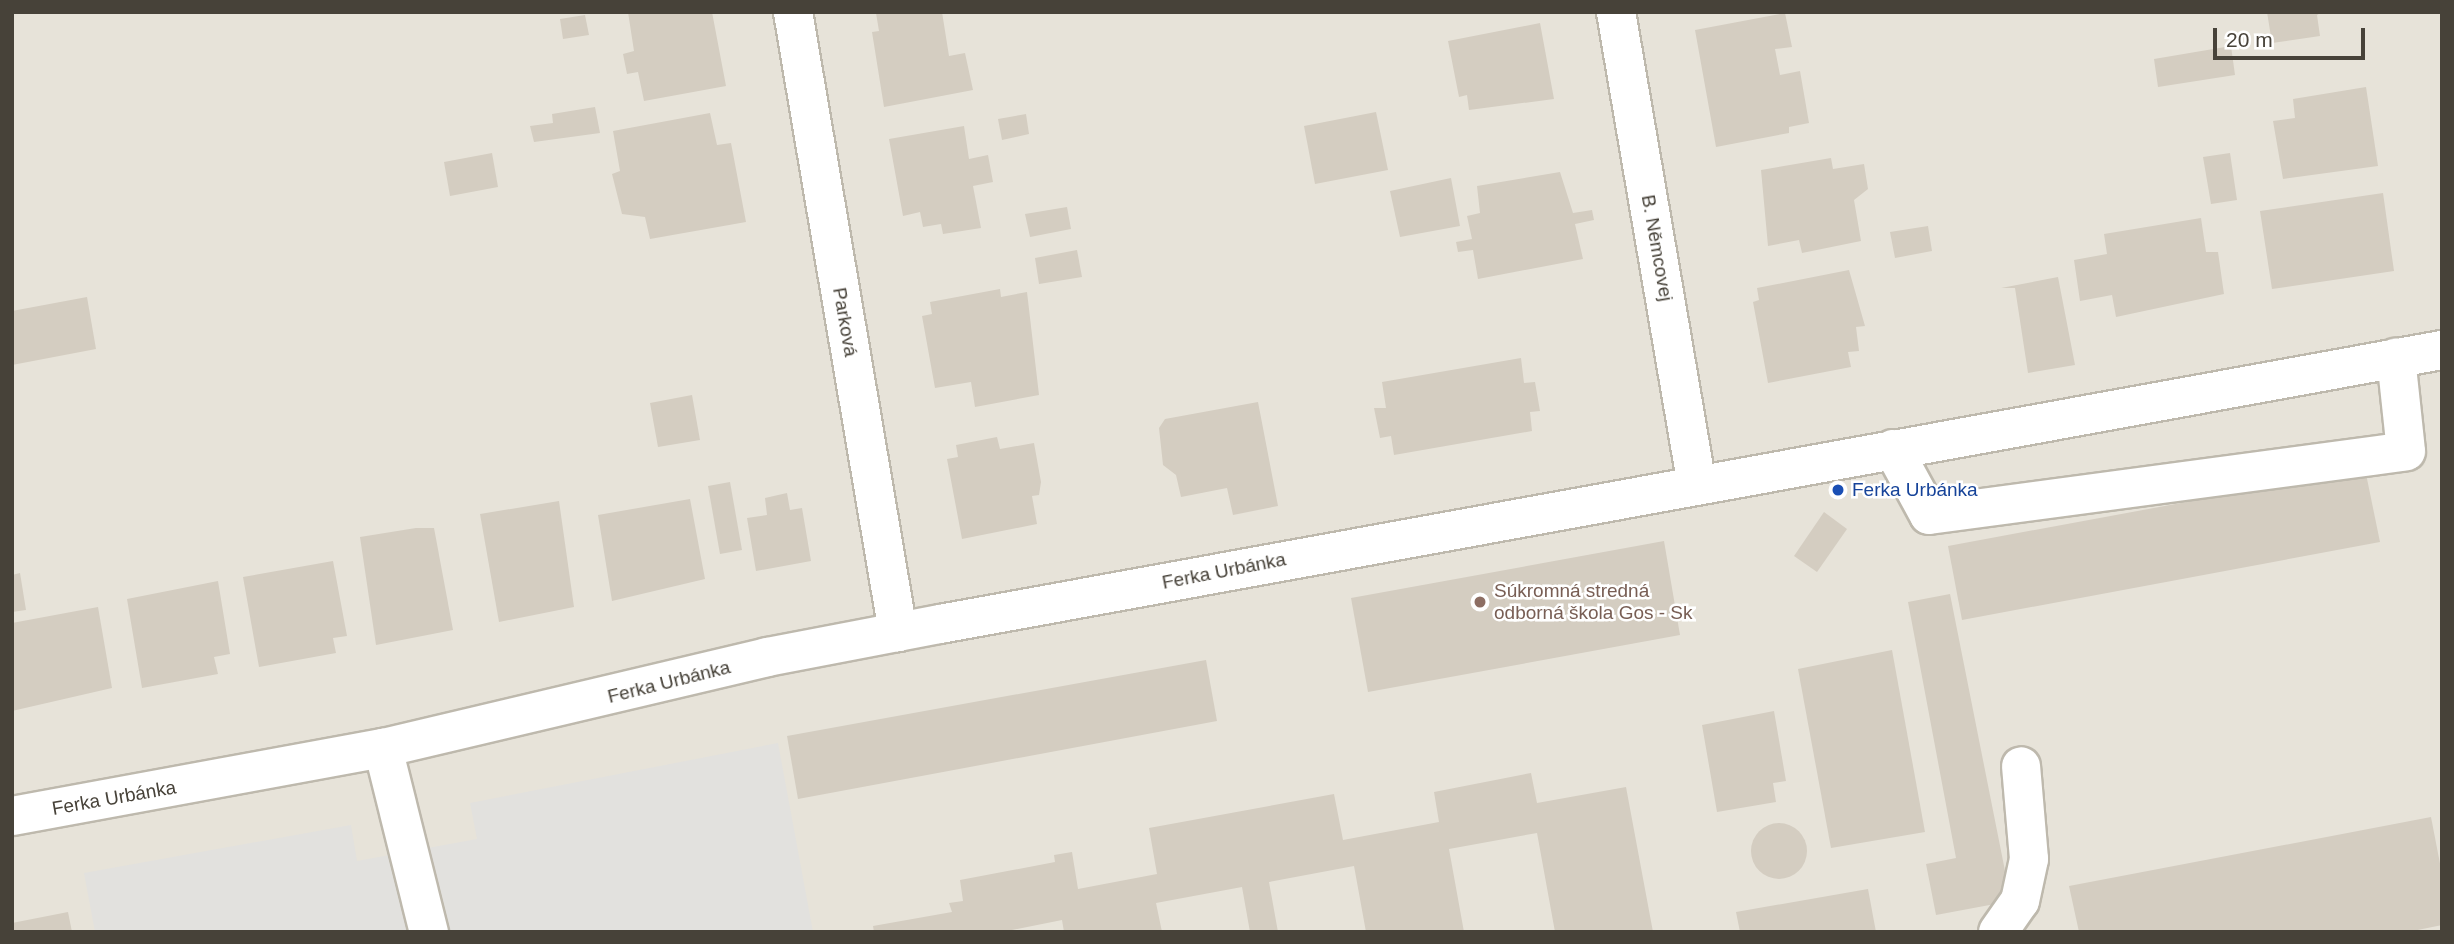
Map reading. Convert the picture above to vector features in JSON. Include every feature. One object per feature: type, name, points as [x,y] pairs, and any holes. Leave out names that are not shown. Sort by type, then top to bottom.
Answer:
[{"type":"street","name":"Parková","points":[[793,12],[898,632]]},
{"type":"street","name":"B. Němcovej","points":[[1616,12],[1697,484]]},
{"type":"street","name":"Ferka Urbánka","points":[[12,816],[383,748],[898,632],[2442,350]]},
{"type":"street","points":[[1893,449],[1929,514],[2406,451],[2396,358]]},
{"type":"street","points":[[383,748],[429,932]]},
{"type":"street","points":[[1998,932],[2020,901],[2029,859],[2021,766]]},
{"type":"shaded area","points":[[12,12],[2442,12],[2442,932],[12,932]]},
{"type":"shaded area","points":[[778,743],[813,932],[95,932],[84,873],[351,825],[357,861],[477,839],[470,803]]},
{"type":"building","points":[[628,12],[712,12],[726,86],[644,101],[638,72],[627,74],[623,54],[634,51]]},
{"type":"building","points":[[942,12],[949,56],[965,53],[973,90],[884,107],[872,32],[879,31],[876,13]]},
{"type":"building","points":[[2267,12],[2322,12],[2317,15],[2320,36],[2272,43]]},
{"type":"building","points":[[1785,13],[1792,47],[1775,49],[1780,75],[1800,71],[1809,123],[1789,127],[1789,133],[1716,147],[1695,30]]},
{"type":"building","points":[[585,15],[589,35],[563,39],[560,19]]},
{"type":"building","points":[[1540,23],[1554,99],[1469,110],[1467,95],[1459,97],[1448,41]]},
{"type":"building","points":[[2231,46],[2235,75],[2158,87],[2154,59]]},
{"type":"building","points":[[2366,87],[2378,166],[2283,179],[2273,121],[2295,118],[2293,99]]},
{"type":"building","points":[[595,107],[600,133],[534,142],[530,126],[553,123],[552,114]]},
{"type":"building","points":[[1376,112],[1388,170],[1315,184],[1304,126]]},
{"type":"building","points":[[710,113],[717,145],[731,143],[746,222],[650,239],[645,217],[622,214],[612,174],[620,171],[613,131]]},
{"type":"building","points":[[1026,114],[1029,134],[1002,140],[998,119]]},
{"type":"building","points":[[964,126],[969,159],[988,155],[993,182],[973,186],[981,228],[943,234],[941,224],[923,227],[920,212],[903,216],[889,139]]},
{"type":"building","points":[[492,153],[498,187],[450,196],[444,162]]},
{"type":"building","points":[[2230,153],[2237,200],[2211,204],[2203,157]]},
{"type":"building","points":[[1831,158],[1833,169],[1864,164],[1868,189],[1854,200],[1861,241],[1802,253],[1799,240],[1768,246],[1761,170]]},
{"type":"building","points":[[1560,172],[1573,213],[1592,210],[1594,220],[1575,224],[1583,259],[1478,279],[1473,250],[1458,252],[1456,242],[1472,239],[1467,216],[1480,213],[1477,186]]},
{"type":"building","points":[[1451,178],[1460,226],[1400,237],[1390,191]]},
{"type":"building","points":[[2383,193],[2394,271],[2272,289],[2260,211]]},
{"type":"building","points":[[1067,207],[1071,229],[1030,237],[1025,214]]},
{"type":"building","points":[[2201,218],[2206,252],[2218,252],[2224,294],[2116,317],[2112,295],[2080,301],[2074,260],[2107,254],[2104,234]]},
{"type":"building","points":[[1928,226],[1932,251],[1895,258],[1890,232]]},
{"type":"building","points":[[1077,250],[1082,277],[1039,284],[1035,258]]},
{"type":"building","points":[[1849,270],[1865,326],[1856,327],[1859,351],[1848,352],[1851,367],[1768,383],[1753,302],[1759,300],[1757,288]]},
{"type":"building","points":[[2058,277],[2075,365],[2028,373],[2015,288],[2001,288]]},
{"type":"building","points":[[1000,289],[1001,297],[1027,292],[1039,395],[975,407],[971,382],[935,388],[922,316],[932,314],[930,302]]},
{"type":"building","points":[[87,297],[96,349],[12,365],[12,311]]},
{"type":"building","points":[[1521,358],[1524,383],[1535,382],[1540,411],[1530,412],[1532,431],[1394,455],[1391,436],[1380,438],[1374,408],[1386,408],[1382,382]]},
{"type":"building","points":[[692,395],[700,440],[658,447],[650,403]]},
{"type":"building","points":[[1258,402],[1278,506],[1233,515],[1227,488],[1181,497],[1176,475],[1163,465],[1159,428],[1165,419]]},
{"type":"building","points":[[997,437],[1000,449],[1034,443],[1041,482],[1039,495],[1032,496],[1037,524],[962,539],[947,459],[958,457],[956,445]]},
{"type":"building","points":[[2365,469],[2380,542],[1962,620],[1948,546]]},
{"type":"building","points":[[730,482],[742,550],[720,554],[708,486]]},
{"type":"building","points":[[787,493],[790,510],[802,508],[811,561],[756,571],[747,518],[767,515],[765,498]]},
{"type":"building","points":[[690,499],[705,579],[612,601],[598,515]]},
{"type":"building","points":[[559,501],[574,607],[499,622],[480,514]]},
{"type":"building","points":[[1824,512],[1847,529],[1817,572],[1794,556]]},
{"type":"building","points":[[416,528],[434,528],[453,630],[376,645],[360,537]]},
{"type":"building","points":[[1664,541],[1680,635],[1368,692],[1351,598]]},
{"type":"building","points":[[333,561],[347,636],[333,638],[336,653],[259,667],[243,577]]},
{"type":"building","points":[[20,573],[26,610],[12,612],[12,575]]},
{"type":"building","points":[[218,581],[230,654],[214,657],[218,674],[142,688],[127,599]]},
{"type":"building","points":[[1950,594],[2011,901],[1936,915],[1926,864],[1956,858],[1908,602]]},
{"type":"building","points":[[98,607],[112,688],[12,711],[12,623]]},
{"type":"building","points":[[1892,650],[1925,832],[1831,848],[1798,669]]},
{"type":"building","points":[[1206,660],[1217,721],[798,799],[787,736]]},
{"type":"building","points":[[1774,711],[1786,781],[1773,783],[1776,802],[1717,812],[1702,725]]},
{"type":"building","points":[[1531,773],[1537,803],[1626,787],[1653,932],[1555,932],[1537,833],[1449,849],[1464,932],[1366,932],[1354,866],[1269,882],[1278,932],[1250,932],[1242,887],[1156,903],[1162,932],[1064,932],[1062,920],[1002,932],[874,932],[873,926],[952,912],[949,903],[963,901],[960,880],[1055,862],[1054,855],[1072,852],[1078,889],[1157,874],[1149,828],[1334,794],[1343,840],[1439,822],[1434,792]]},
{"type":"building","points":[[2431,817],[2442,874],[2442,925],[2408,932],[2079,932],[2069,886]]},
{"type":"building","points":[[1779,823],[1790,825],[1799,831],[1805,840],[1805,862],[1799,871],[1790,877],[1779,879],[1768,877],[1759,871],[1753,862],[1751,851],[1753,840],[1759,831],[1768,825]]},
{"type":"building","points":[[1868,889],[1876,932],[1740,932],[1736,912]]},
{"type":"building","points":[[68,912],[72,932],[12,932],[12,923]]},
{"type":"place","name":"Ferka Urbánka","points":[[1838,490]]},
{"type":"place","name":"Súkromná stredná odborná škola Gos - Sk","points":[[1480,602]]}]
